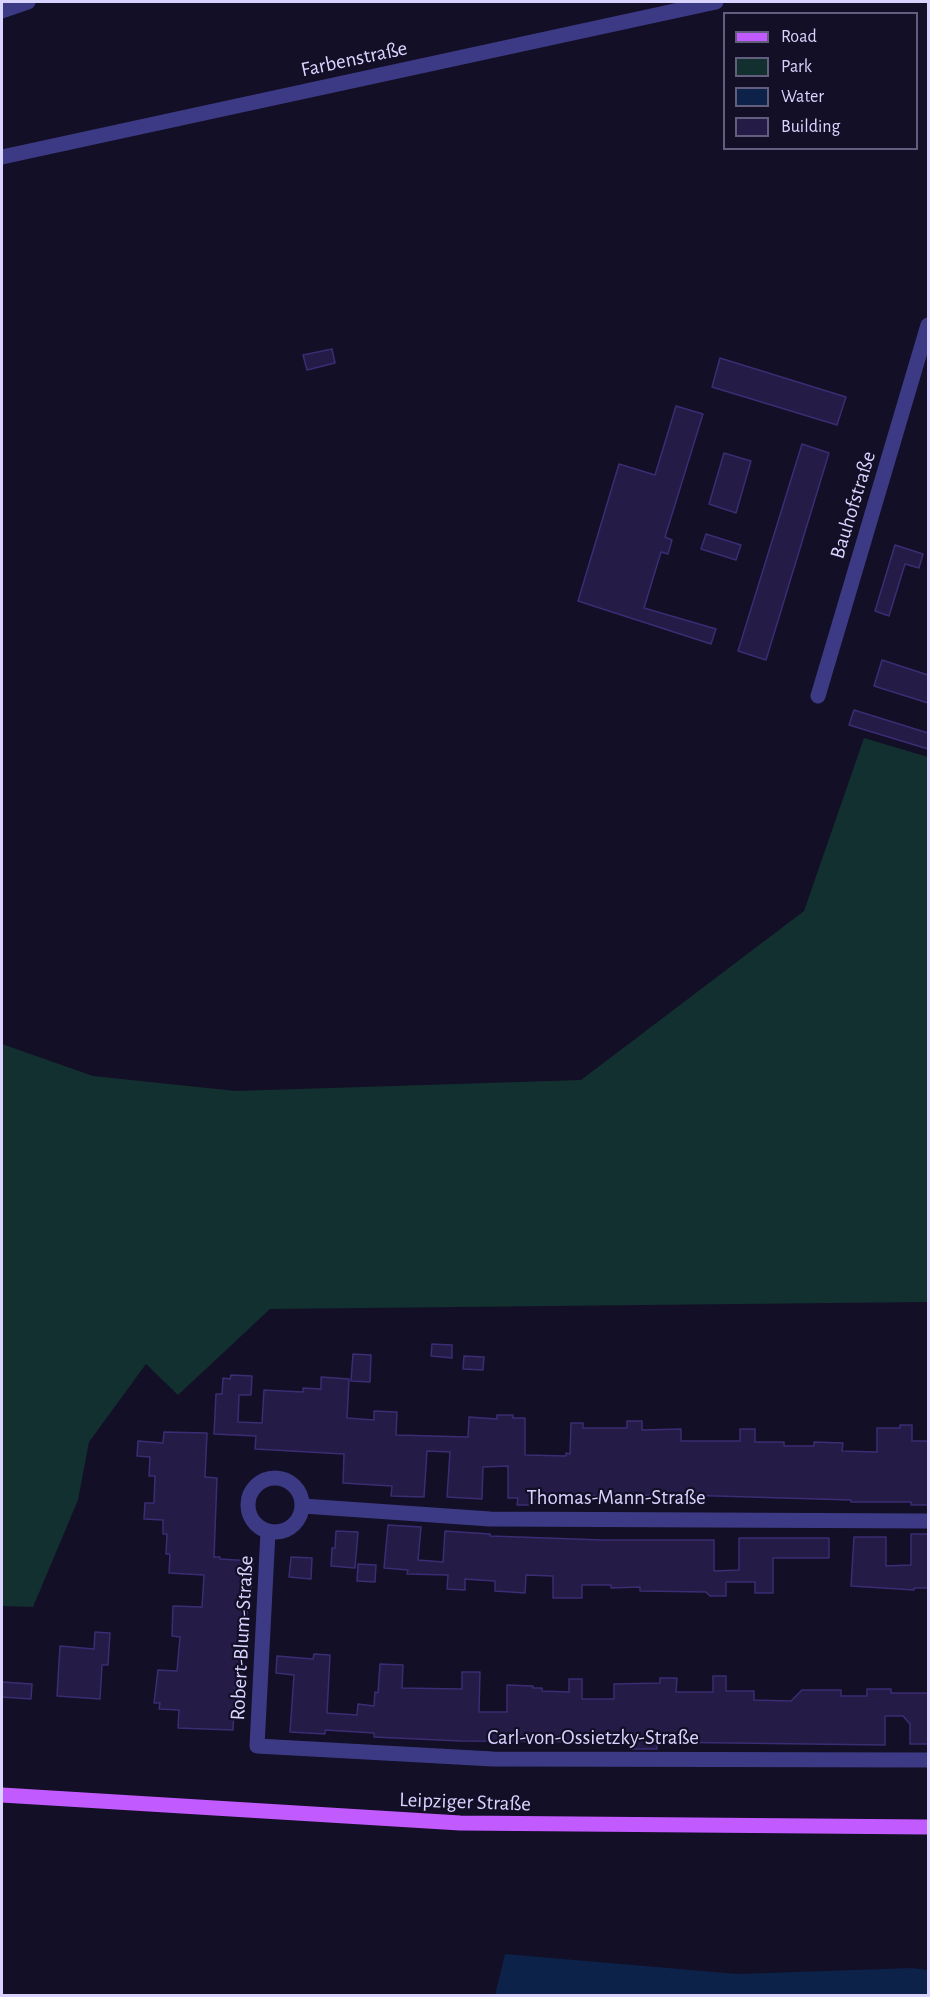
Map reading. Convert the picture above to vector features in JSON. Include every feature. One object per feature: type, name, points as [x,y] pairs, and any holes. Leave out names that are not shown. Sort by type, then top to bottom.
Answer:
[{"type":"main road","name":"Leipziger Straße","points":[[2,1795],[460,1823],[928,1827]]},
{"type":"street","points":[[2,11],[28,2]]},
{"type":"street","name":"Farbenstraße","points":[[2,157],[716,2]]},
{"type":"street","name":"Bauhofstraße","points":[[818,696],[928,325]]},
{"type":"street","name":"Robert-Blum-Straße","points":[[275,1478],[284,1479],[298,1490],[303,1506],[301,1516],[287,1530],[278,1533],[268,1532],[260,1529],[249,1515],[249,1497],[259,1483],[275,1478]]},
{"type":"street","name":"Thomas-Mann-Straße","points":[[303,1506],[490,1519],[928,1521]]},
{"type":"street","name":"Robert-Blum-Straße","points":[[257,1746],[268,1532]]},
{"type":"street","name":"Carl-von-Ossietzky-Straße","points":[[257,1746],[493,1759],[928,1760]]},
{"type":"green space","points":[[864,738],[928,757],[928,1302],[270,1309],[178,1395],[146,1364],[89,1442],[78,1500],[33,1607],[2,1606],[2,1044],[93,1076],[236,1091],[581,1080],[804,911]]},
{"type":"water","points":[[505,1954],[738,1974],[912,1968],[928,1970],[928,1995],[495,1995]]},
{"type":"building","points":[[332,349],[335,363],[307,370],[303,355]]},
{"type":"building","points":[[720,358],[846,397],[837,425],[712,387]]},
{"type":"building","points":[[676,406],[703,414],[665,537],[672,540],[668,554],[661,552],[644,608],[716,629],[711,644],[578,601],[619,464],[655,475]]},
{"type":"building","points":[[802,444],[829,453],[766,660],[738,651]]},
{"type":"building","points":[[724,453],[751,461],[736,513],[709,504]]},
{"type":"building","points":[[706,534],[741,545],[736,560],[701,549]]},
{"type":"building","points":[[895,545],[923,554],[919,568],[905,564],[889,616],[875,611]]},
{"type":"building","points":[[882,660],[928,675],[928,703],[874,686]]},
{"type":"building","points":[[854,710],[928,733],[928,749],[849,725]]},
{"type":"building","points":[[432,1344],[452,1345],[452,1358],[431,1356]]},
{"type":"building","points":[[353,1354],[371,1355],[370,1382],[351,1381]]},
{"type":"building","points":[[464,1356],[484,1357],[483,1370],[463,1369]]},
{"type":"building","points":[[231,1375],[252,1376],[251,1395],[239,1395],[238,1422],[262,1423],[264,1390],[303,1392],[303,1388],[321,1389],[321,1377],[349,1379],[347,1418],[374,1420],[374,1411],[397,1412],[396,1435],[468,1437],[469,1417],[497,1419],[497,1415],[513,1415],[513,1418],[525,1418],[525,1455],[566,1456],[566,1453],[570,1454],[571,1423],[583,1423],[583,1428],[627,1428],[627,1421],[642,1421],[642,1430],[681,1429],[681,1441],[740,1441],[740,1429],[755,1429],[755,1442],[784,1442],[784,1446],[814,1446],[814,1442],[843,1443],[842,1451],[877,1452],[877,1428],[900,1428],[900,1425],[912,1425],[912,1441],[928,1441],[928,1505],[911,1505],[911,1502],[851,1502],[851,1500],[682,1495],[545,1496],[545,1498],[533,1498],[533,1505],[517,1505],[518,1498],[508,1498],[508,1466],[483,1467],[482,1499],[447,1497],[450,1452],[427,1451],[424,1497],[391,1496],[392,1486],[343,1483],[344,1454],[255,1449],[256,1436],[214,1434],[216,1394],[222,1394],[223,1378],[230,1379]]},
{"type":"building","points":[[164,1432],[207,1433],[205,1477],[217,1478],[214,1557],[253,1561],[251,1593],[248,1593],[246,1636],[243,1636],[241,1673],[236,1673],[233,1730],[178,1728],[179,1710],[159,1709],[160,1703],[154,1703],[158,1670],[177,1671],[180,1637],[172,1636],[173,1606],[202,1607],[204,1575],[169,1573],[170,1554],[166,1554],[167,1534],[163,1534],[163,1520],[144,1519],[145,1503],[154,1503],[155,1476],[149,1476],[150,1457],[137,1456],[138,1441],[163,1443]]},
{"type":"building","points":[[388,1525],[421,1527],[418,1560],[443,1562],[445,1531],[490,1534],[490,1536],[603,1540],[714,1540],[714,1571],[739,1570],[739,1538],[829,1538],[829,1558],[773,1558],[773,1593],[755,1593],[755,1582],[726,1582],[726,1596],[710,1596],[706,1592],[640,1591],[640,1587],[611,1588],[611,1585],[582,1585],[582,1598],[553,1598],[553,1576],[526,1575],[525,1593],[495,1591],[495,1581],[465,1579],[465,1590],[447,1589],[448,1575],[407,1574],[408,1570],[384,1568]]},
{"type":"building","points":[[336,1531],[358,1532],[355,1568],[331,1566]]},
{"type":"building","points":[[911,1534],[928,1534],[928,1588],[914,1588],[914,1590],[851,1586],[854,1537],[886,1537],[886,1566],[911,1565]]},
{"type":"building","points":[[291,1557],[312,1558],[311,1579],[289,1577]]},
{"type":"building","points":[[358,1564],[376,1565],[375,1582],[357,1581]]},
{"type":"building","points":[[95,1632],[110,1633],[108,1665],[102,1665],[100,1699],[57,1696],[60,1646],[94,1649]]},
{"type":"building","points":[[314,1654],[330,1655],[327,1713],[357,1715],[358,1704],[374,1706],[375,1692],[378,1693],[380,1664],[403,1665],[402,1688],[462,1689],[462,1672],[480,1672],[479,1712],[507,1712],[507,1685],[533,1686],[533,1688],[542,1688],[542,1691],[569,1692],[569,1679],[582,1679],[582,1699],[614,1699],[614,1684],[660,1683],[660,1678],[677,1678],[676,1692],[713,1692],[713,1676],[726,1676],[726,1691],[754,1691],[754,1700],[791,1701],[802,1690],[841,1690],[841,1696],[867,1696],[867,1689],[891,1689],[891,1693],[928,1693],[928,1744],[910,1744],[910,1724],[903,1716],[885,1716],[885,1745],[656,1742],[657,1749],[629,1749],[629,1742],[461,1741],[374,1737],[374,1733],[325,1730],[325,1734],[290,1732],[294,1675],[276,1673],[277,1656],[313,1659]]},
{"type":"building","points":[[2,1682],[32,1684],[31,1699],[2,1697]]}]
